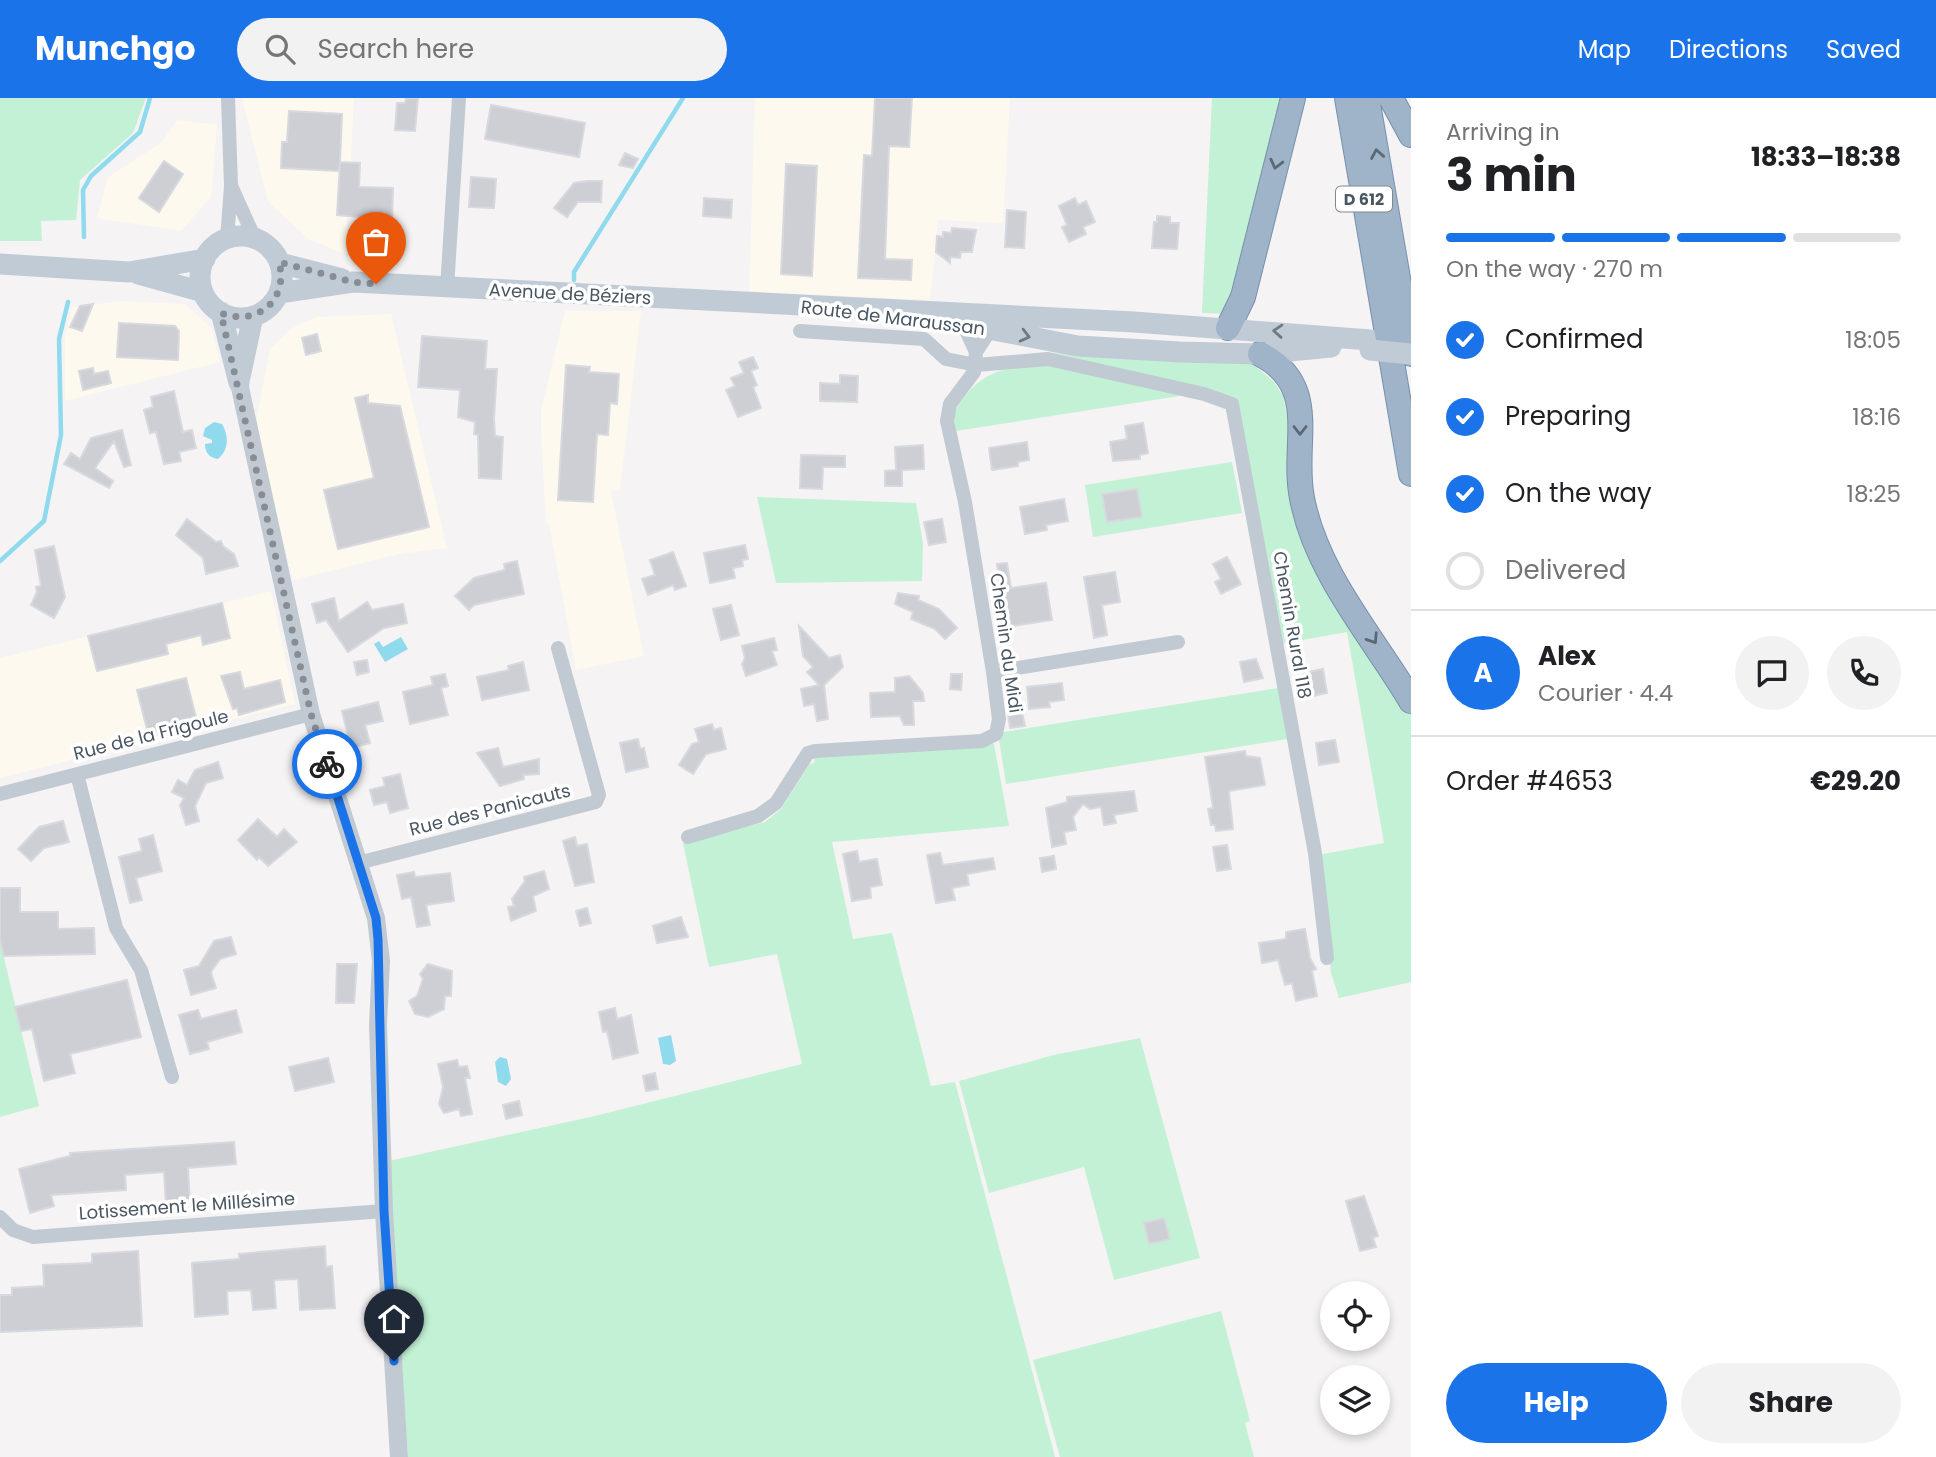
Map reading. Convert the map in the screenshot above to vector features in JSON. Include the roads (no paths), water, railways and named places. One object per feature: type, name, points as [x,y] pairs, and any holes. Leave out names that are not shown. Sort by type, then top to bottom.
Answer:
[{"type":"highway","points":[[1228,328],[1243,297],[1293,98]]},
{"type":"highway","name":"D 612","points":[[1347,98],[1411,474]]},
{"type":"highway","name":"D 612","points":[[1367,98],[1411,354]]},
{"type":"highway","points":[[1391,98],[1411,135]]},
{"type":"highway","points":[[1260,354],[1276,362],[1291,379],[1300,401],[1302,498],[1315,544],[1411,701]]},
{"type":"main road","points":[[221,313],[231,317],[253,316],[273,303],[279,293],[282,272],[279,262],[265,244],[255,239],[227,239],[218,244],[205,259],[201,281],[203,292],[221,313],[239,383]]},
{"type":"main road","points":[[0,264],[129,271],[205,259]]},
{"type":"main road","name":"Avenue de Béziers","points":[[279,262],[353,282],[787,306]]},
{"type":"main road","points":[[129,271],[203,292]]},
{"type":"main road","name":"Avenue de Béziers","points":[[279,293],[353,282]]},
{"type":"main road","name":"Route de Maraussan","points":[[787,306],[1228,328],[1370,345],[1411,354]]},
{"type":"main road","name":"Route de Maraussan","points":[[787,306],[964,324],[1078,346],[1260,354],[1334,346],[1411,345]]},
{"type":"main road","points":[[239,383],[253,316]]},
{"type":"street","points":[[227,239],[231,187],[228,98]]},
{"type":"street","points":[[447,288],[459,98]]},
{"type":"street","points":[[231,187],[255,239]]},
{"type":"street","points":[[800,331],[925,340],[946,359],[976,358],[964,324]]},
{"type":"street","name":"Chemin du Midi","points":[[688,837],[758,816],[776,803],[808,753],[982,740],[996,734],[999,719],[993,671],[965,502],[947,421],[950,404],[968,383],[976,358],[991,329]]},
{"type":"street","name":"Chemin Rural 118","points":[[976,358],[1048,359],[1204,394],[1232,404],[1315,853],[1327,958]]},
{"type":"street","points":[[239,383],[311,714],[376,918],[380,961],[384,1211],[399,1457]]},
{"type":"street","points":[[993,671],[1178,642]]},
{"type":"street","name":"Rue des Panicauts","points":[[358,863],[596,803],[599,795],[558,648]]},
{"type":"street","name":"Rue de la Frigoule","points":[[0,794],[311,714]]},
{"type":"street","points":[[77,774],[116,928],[141,970],[172,1077]]},
{"type":"street","name":"Lotissement le Millésime","points":[[0,1217],[13,1230],[33,1237],[384,1211]]},
{"type":"water","points":[[214,422],[222,424],[227,438],[226,447],[218,459],[207,452],[205,444],[212,443],[212,440],[203,436],[205,428]]},
{"type":"water","points":[[401,637],[408,649],[385,662],[374,644],[379,641],[383,647]]},
{"type":"water","points":[[671,1035],[676,1061],[670,1065],[663,1064],[658,1038]]},
{"type":"water","points":[[500,1057],[507,1059],[511,1079],[506,1086],[498,1082],[495,1062]]},
{"type":"waterway","points":[[84,237],[83,190],[91,176],[140,132],[150,98]]},
{"type":"waterway","points":[[574,280],[574,272],[683,98]]},
{"type":"waterway","points":[[0,561],[44,521],[61,435],[59,339],[68,302]]}]
